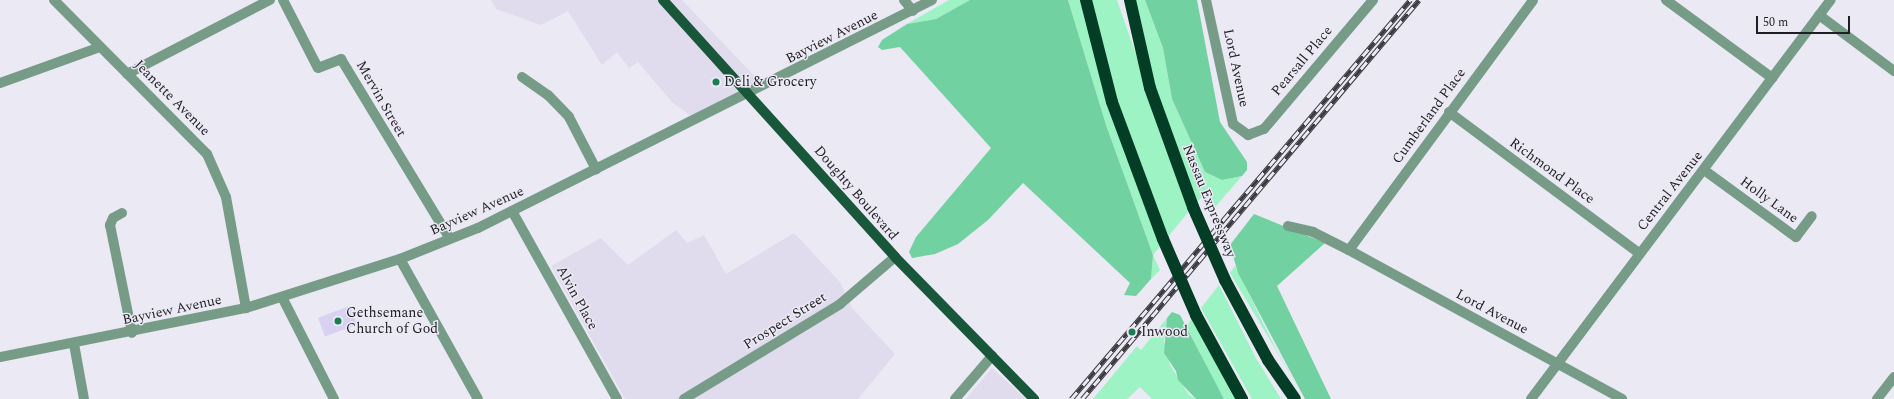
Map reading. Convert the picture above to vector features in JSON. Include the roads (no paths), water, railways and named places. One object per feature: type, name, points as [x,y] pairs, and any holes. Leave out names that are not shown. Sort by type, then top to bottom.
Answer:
[{"type":"highway","points":[[1086,0],[1112,102],[1162,239],[1196,316],[1242,399]]},
{"type":"highway","name":"Nassau Expressway","points":[[1130,0],[1150,88],[1193,207],[1225,280],[1268,360],[1295,399]]},
{"type":"main road","name":"Doughty Boulevard","points":[[663,0],[751,94],[895,258],[1034,399]]},
{"type":"street","name":"Jeanette Avenue","points":[[54,0],[127,74],[194,138],[218,173],[226,197],[246,308]]},
{"type":"street","points":[[127,74],[270,0]]},
{"type":"street","name":"Mervin Street","points":[[283,0],[318,68],[341,59],[450,239]]},
{"type":"street","points":[[904,0],[913,11]]},
{"type":"street","name":"Bayview Avenue","points":[[0,357],[132,334],[246,308],[283,298],[400,259],[450,239],[512,211],[751,94],[932,0]]},
{"type":"street","name":"Lord Avenue","points":[[1206,0],[1233,124],[1248,135]]},
{"type":"street","name":"Pearsall Place","points":[[1248,135],[1264,129],[1373,0]]},
{"type":"street","name":"Cumberland Place","points":[[1348,250],[1533,0]]},
{"type":"street","points":[[1666,0],[1772,78]]},
{"type":"street","name":"Central Avenue","points":[[1531,399],[1831,0]]},
{"type":"street","points":[[1819,15],[1894,71]]},
{"type":"street","points":[[0,83],[100,47]]},
{"type":"street","points":[[522,77],[548,96],[569,117],[596,169]]},
{"type":"street","name":"Richmond Place","points":[[1449,112],[1640,253]]},
{"type":"street","name":"Holly Lane","points":[[1704,170],[1796,237],[1812,216]]},
{"type":"street","name":"Alvin Place","points":[[512,211],[617,399]]},
{"type":"street","points":[[122,213],[113,218],[110,225],[132,334]]},
{"type":"street","name":"Lord Avenue","points":[[1288,226],[1313,232],[1348,250],[1622,399]]},
{"type":"street","name":"Prospect Street","points":[[684,399],[840,304],[895,258]]},
{"type":"street","points":[[400,259],[478,399]]},
{"type":"street","points":[[283,298],[334,399]]},
{"type":"street","points":[[74,344],[84,399]]},
{"type":"street","points":[[956,399],[992,356]]},
{"type":"street","points":[[1877,399],[1894,377]]},
{"type":"railway","points":[[1071,399],[1410,0]]},
{"type":"railway","points":[[1082,399],[1419,0]]},
{"type":"place","name":"Deli & Grocery","points":[[716,82]]},
{"type":"place","name":"Gethsemane Church of God","points":[[338,321]]},
{"type":"place","name":"Inwood","points":[[1132,332]]}]
